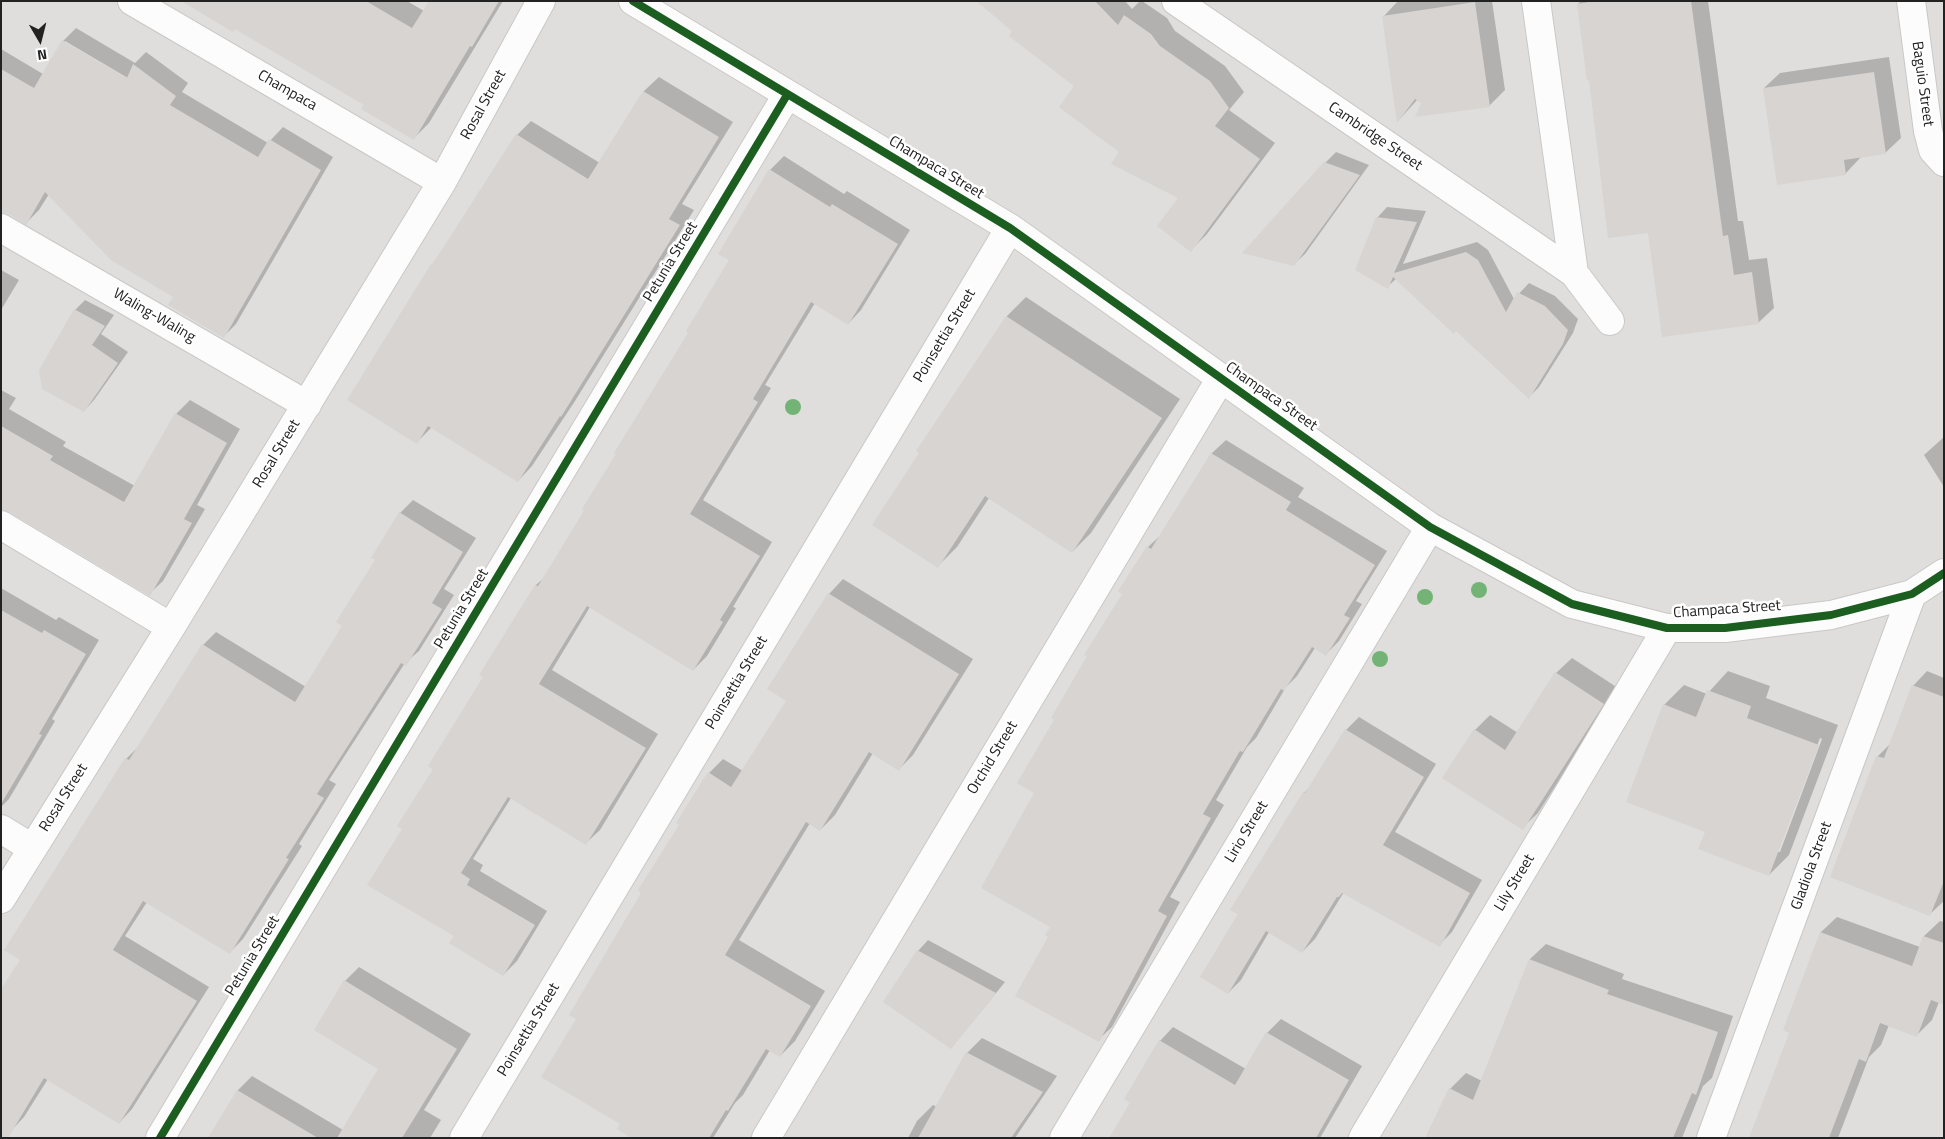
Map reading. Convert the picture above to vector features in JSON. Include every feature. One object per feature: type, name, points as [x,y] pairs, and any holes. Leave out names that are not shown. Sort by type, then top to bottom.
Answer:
[{"type":"street","name":"Champaca","points":[[132,1],[442,182]]},
{"type":"street","name":"Rosal Street","points":[[1,899],[171,627],[442,182],[542,1]]},
{"type":"street","name":"Champaca Street","points":[[633,1],[1010,228],[1430,527],[1572,604],[1667,628],[1725,628],[1831,615],[1912,594],[1944,573]]},
{"type":"street","name":"Cambridge Street","points":[[1176,1],[1214,14],[1574,273],[1610,321]]},
{"type":"street","name":"Cambridge Street","points":[[1536,1],[1574,273]]},
{"type":"street","name":"Baguio Street","points":[[1911,1],[1928,131],[1934,150],[1944,162]]},
{"type":"street","name":"Petunia Street","points":[[160,1138],[787,95]]},
{"type":"street","name":"Waling-Waling","points":[[1,228],[307,404]]},
{"type":"street","name":"Poinsettia Street","points":[[464,1138],[1010,228]]},
{"type":"street","name":"Orchid Street","points":[[766,1138],[1221,378]]},
{"type":"street","points":[[1,525],[171,627]]},
{"type":"street","name":"Lirio Street","points":[[1064,1138],[1430,527]]},
{"type":"street","name":"Gladiola Street","points":[[1711,1138],[1912,594]]},
{"type":"street","name":"Lily Street","points":[[1363,1138],[1667,628]]},
{"type":"street","points":[[1,829],[32,848]]},
{"type":"shaded area","points":[[1,1],[1944,1],[1944,1138],[1,1138]]},
{"type":"building","points":[[181,1],[366,1],[412,28],[429,1],[499,1],[414,140],[361,109],[364,105],[235,29],[233,32]]},
{"type":"building","points":[[976,1],[1095,1],[1118,25],[1124,15],[1151,34],[1160,46],[1210,81],[1229,108],[1215,126],[1260,159],[1191,252],[1157,226],[1178,198],[1111,164],[1119,152],[1059,107],[1074,86],[1009,36],[1012,31]]},
{"type":"building","points":[[1595,1],[1691,1],[1723,236],[1728,235],[1734,275],[1752,272],[1759,324],[1662,337],[1648,233],[1608,238],[1589,80],[1587,81],[1577,4]]},
{"type":"building","points":[[1475,2],[1490,107],[1415,117],[1421,103],[1415,99],[1397,123],[1382,16]]},
{"type":"building","points":[[62,40],[127,78],[133,64],[176,96],[170,105],[258,157],[269,139],[321,170],[224,338],[168,305],[173,297],[111,260],[45,192],[26,225],[9,214],[1,212],[1,69],[34,88]]},
{"type":"building","points":[[1874,72],[1886,154],[1844,160],[1846,175],[1777,185],[1763,88]]},
{"type":"building","points":[[643,91],[719,137],[669,219],[680,225],[561,417],[518,482],[428,426],[417,444],[347,400],[431,264],[516,134],[588,179]]},
{"type":"building","points":[[1324,162],[1360,175],[1294,266],[1242,253]]},
{"type":"building","points":[[769,169],[830,207],[832,204],[898,244],[848,325],[811,302],[753,399],[758,402],[690,514],[760,556],[720,620],[723,622],[693,671],[587,606],[539,684],[646,748],[586,845],[508,797],[461,873],[470,879],[467,885],[535,925],[503,976],[449,943],[454,936],[367,885],[402,829],[397,826],[433,769],[428,766],[483,677],[479,675],[535,585],[538,586],[584,511],[582,509],[616,454],[614,453],[688,333],[686,331],[729,260],[718,254]]},
{"type":"building","points":[[1376,217],[1417,222],[1394,273],[1466,252],[1478,260],[1506,312],[1517,292],[1545,306],[1568,330],[1563,344],[1529,399],[1456,331],[1454,334],[1393,277],[1388,289],[1355,270]]},
{"type":"building","points":[[74,309],[105,326],[92,345],[118,363],[84,412],[42,389],[39,370]]},
{"type":"building","points":[[1006,316],[1162,418],[1072,553],[985,496],[938,568],[872,525],[919,453],[916,451]]},
{"type":"building","points":[[175,413],[227,443],[184,519],[192,523],[150,596],[1,509],[1,426],[53,456],[50,460],[124,502]]},
{"type":"building","points":[[1211,453],[1291,502],[1286,510],[1375,565],[1344,615],[1350,618],[1326,656],[1312,647],[1284,691],[1281,689],[1243,752],[1240,751],[1203,814],[1211,818],[1158,911],[1167,916],[1099,1042],[1015,996],[1048,937],[1045,935],[1050,927],[981,888],[1034,793],[1017,783],[1054,720],[1051,718],[1087,656],[1084,655],[1122,594],[1118,591],[1147,546],[1151,549]]},
{"type":"building","points":[[399,512],[463,552],[432,603],[442,609],[406,666],[401,663],[317,794],[324,798],[286,858],[289,859],[230,954],[143,901],[113,950],[197,1001],[119,1124],[44,1078],[8,1138],[1,1138],[1,989],[20,960],[4,950],[125,758],[129,760],[202,644],[295,702],[342,626],[336,622],[375,560],[371,558]]},
{"type":"building","points":[[828,593],[959,674],[899,771],[869,752],[820,831],[806,822],[725,955],[811,1006],[780,1057],[766,1049],[709,1138],[631,1138],[617,1129],[620,1124],[541,1077],[576,1019],[569,1015],[641,893],[638,890],[679,825],[676,823],[708,772],[731,787],[786,701],[767,689]]},
{"type":"building","points":[[1,610],[42,633],[44,630],[86,654],[39,734],[42,735],[1,804]]},
{"type":"building","points":[[1555,672],[1604,704],[1523,830],[1442,778],[1474,729],[1505,750]]},
{"type":"building","points":[[1912,685],[1944,697],[1944,881],[1930,916],[1830,877],[1876,756],[1884,758]]},
{"type":"building","points":[[1707,690],[1751,706],[1747,718],[1819,745],[1769,876],[1698,849],[1705,832],[1626,802],[1663,704],[1696,717]]},
{"type":"building","points":[[1345,729],[1424,777],[1383,845],[1470,893],[1440,947],[1342,893],[1337,897],[1302,953],[1266,931],[1228,994],[1200,977],[1238,914],[1230,910],[1303,792],[1305,793]]},
{"type":"building","points":[[1820,932],[1912,966],[1923,936],[1944,943],[1944,1005],[1931,1000],[1917,1037],[1880,1023],[1866,1062],[1859,1059],[1829,1138],[1749,1138],[1789,1033],[1783,1030]]},
{"type":"building","points":[[917,950],[996,993],[951,1049],[883,1002]]},
{"type":"building","points":[[1529,959],[1609,990],[1607,994],[1718,1032],[1696,1095],[1692,1093],[1673,1138],[1425,1138],[1449,1088],[1473,1100]]},
{"type":"building","points":[[344,980],[457,1049],[402,1138],[337,1138],[378,1069],[314,1030]]},
{"type":"building","points":[[1266,1032],[1349,1080],[1316,1138],[1109,1138],[1130,1103],[1124,1099],[1159,1040],[1235,1085]]},
{"type":"building","points":[[966,1052],[1043,1092],[1011,1138],[918,1138]]},
{"type":"building","points":[[237,1090],[318,1138],[208,1138]]},
{"type":"cycle path","points":[[633,1],[1010,228],[1430,527],[1572,604],[1667,628],[1725,628],[1831,615],[1912,594],[1944,573]]},
{"type":"cycle path","points":[[160,1138],[787,95]]}]
